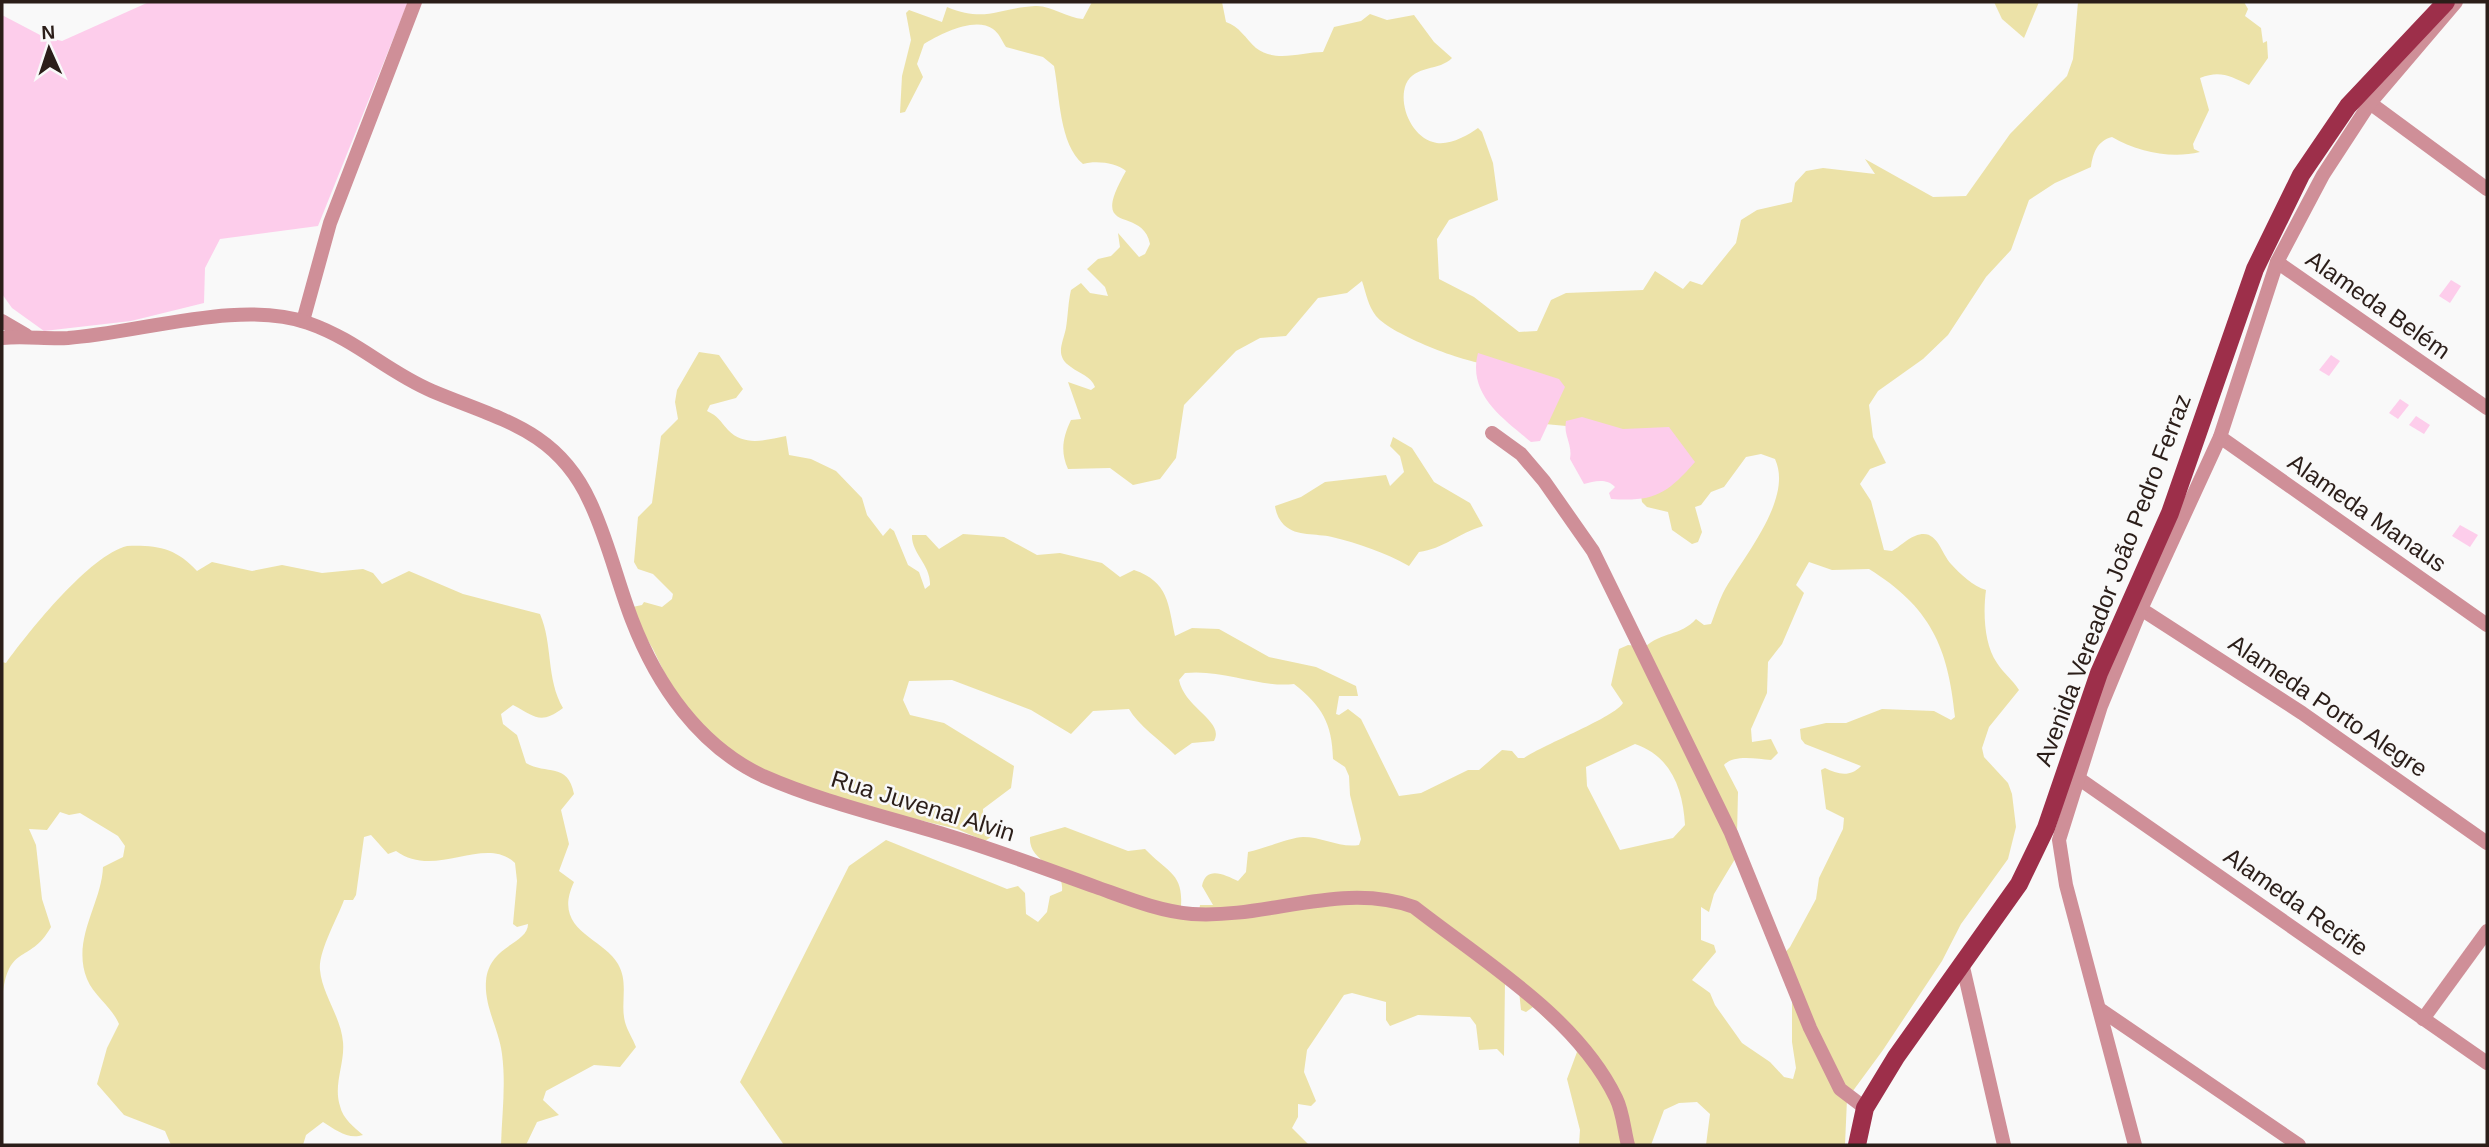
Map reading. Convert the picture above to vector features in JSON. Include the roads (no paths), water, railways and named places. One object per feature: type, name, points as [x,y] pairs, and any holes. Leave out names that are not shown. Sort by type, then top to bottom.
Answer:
[{"type":"main road","name":"Avenida Vereador João Pedro Ferraz","points":[[1857,1145],[1865,1108],[1896,1057],[1963,967],[2019,884],[2046,828],[2099,673],[2170,513],[2255,269],[2301,174],[2348,106],[2446,2]]},
{"type":"street","points":[[303,321],[330,223],[415,2]]},
{"type":"street","points":[[2134,1145],[2101,1010],[2066,885],[2059,840],[2101,706],[2141,609],[2220,438],[2277,262],[2323,175],[2370,103],[2456,2]]},
{"type":"street","points":[[2370,103],[2487,189]]},
{"type":"street","name":"Alameda Belém","points":[[2277,262],[2487,408]]},
{"type":"street","name":"Rua Juvenal Alvin","points":[[2,338],[69,338],[218,317],[270,316],[303,321],[363,348],[402,377],[525,428],[554,451],[588,497],[632,622],[652,663],[697,730],[728,755],[759,774],[805,793],[945,834],[1152,907],[1189,914],[1226,915],[1314,901],[1370,897],[1393,899],[1414,907],[1526,992],[1574,1040],[1617,1100],[1628,1145]]},
{"type":"street","points":[[2,321],[27,336]]},
{"type":"street","points":[[1492,433],[1521,454],[1544,481],[1594,551],[1731,833],[1810,1028],[1840,1089],[1865,1108]]},
{"type":"street","name":"Alameda Manaus","points":[[2220,438],[2487,625]]},
{"type":"street","name":"Alameda Porto Alegre","points":[[2141,609],[2302,713],[2487,843]]},
{"type":"street","name":"Alameda Recife","points":[[2078,778],[2487,1063]]},
{"type":"street","points":[[2423,1019],[2487,931]]},
{"type":"street","points":[[1963,967],[2004,1145]]},
{"type":"street","points":[[2101,1010],[2300,1145]]}]
